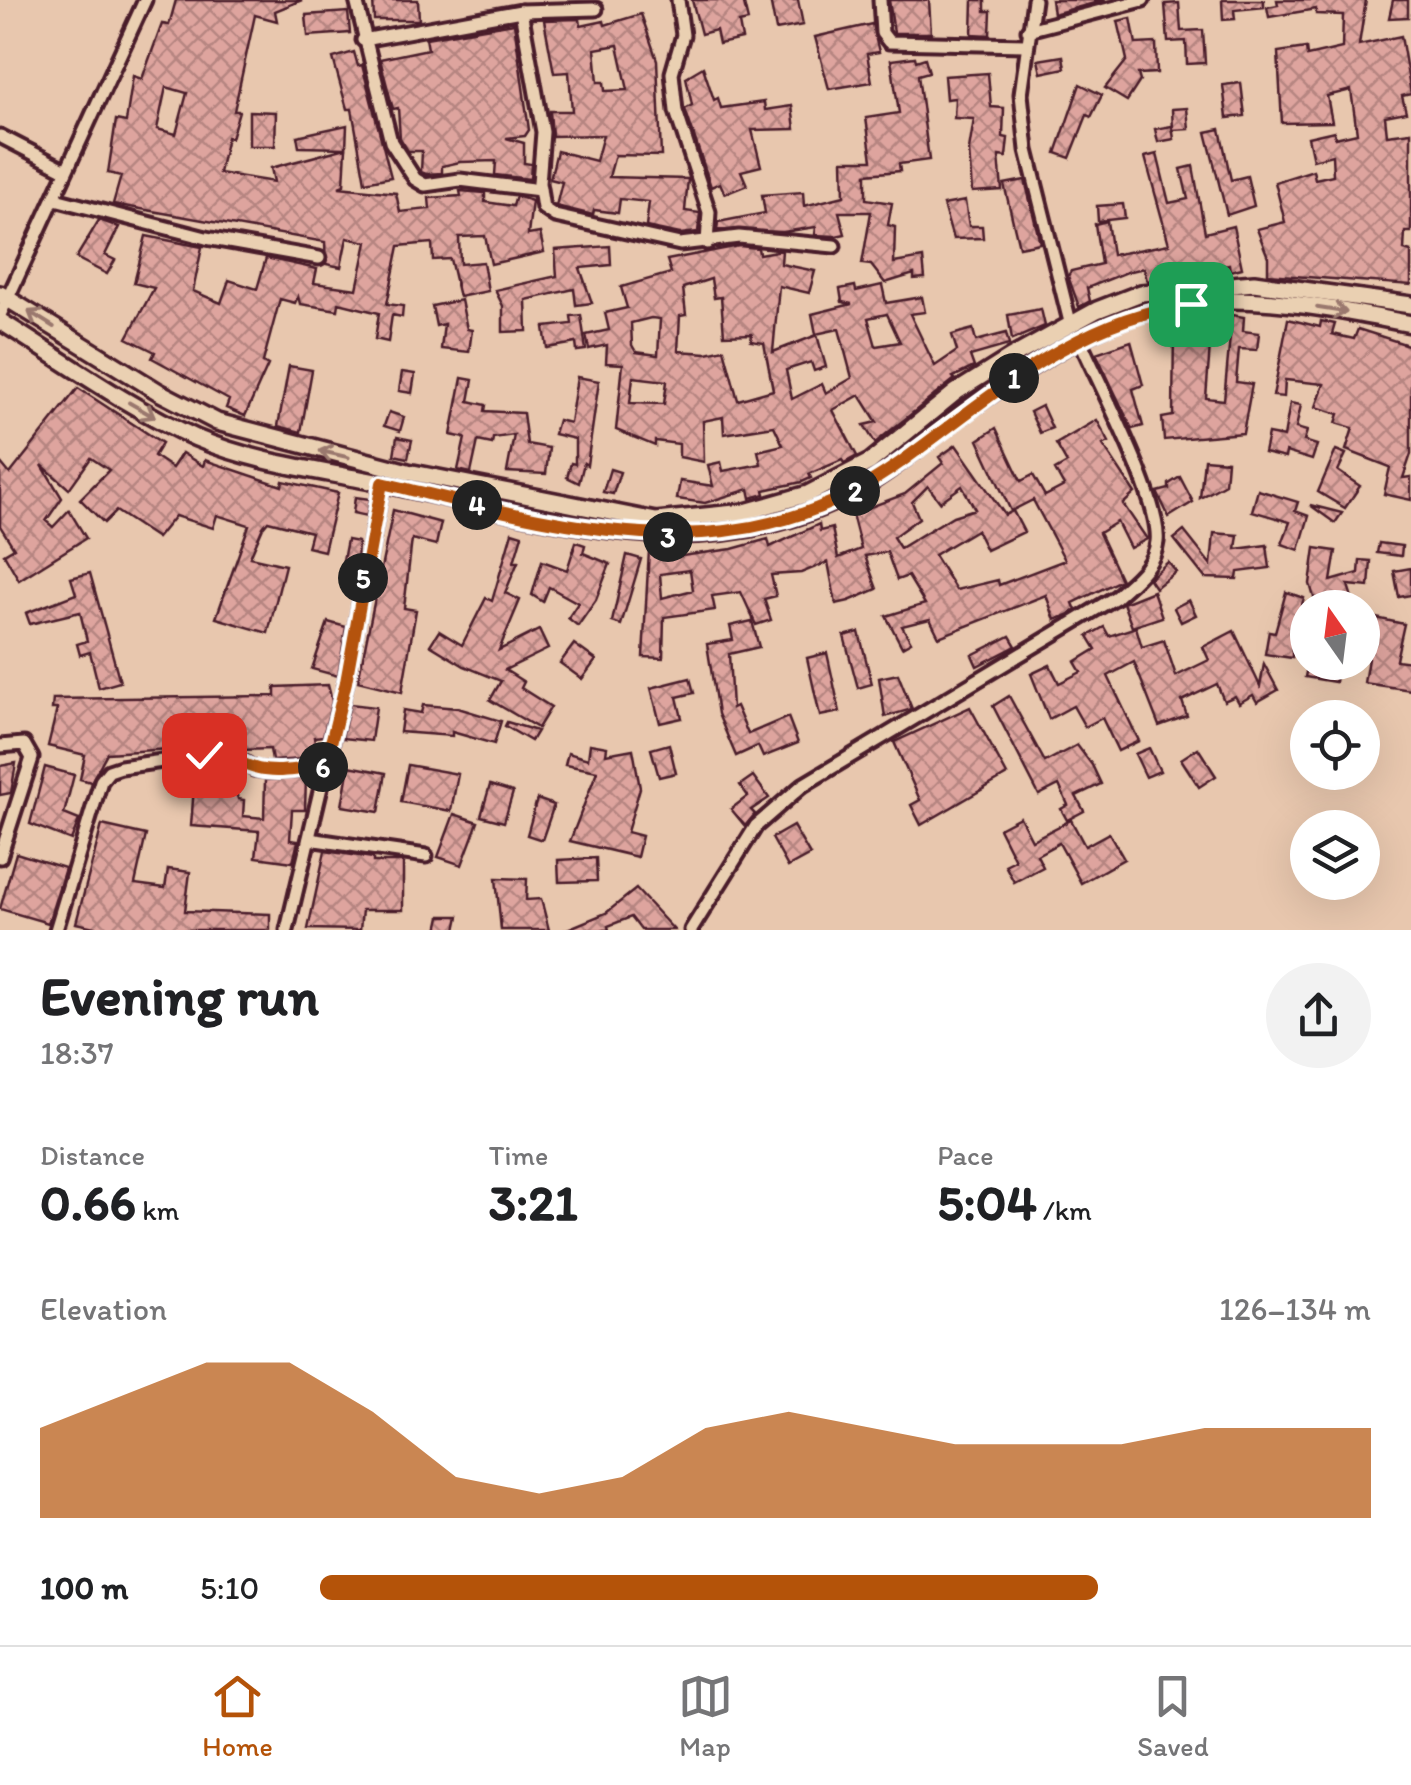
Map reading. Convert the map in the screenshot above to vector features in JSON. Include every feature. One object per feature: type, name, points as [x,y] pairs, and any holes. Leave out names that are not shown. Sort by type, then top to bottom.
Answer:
[{"type":"main road","points":[[0,318],[125,400],[200,439],[265,462],[382,483],[605,532],[672,538],[736,530],[808,512],[868,484],[1074,332],[1097,310],[1160,288],[1254,283],[1411,305]]},
{"type":"main road","points":[[1288,305],[1296,288]]},
{"type":"main road","points":[[4,296],[159,392],[217,422],[408,472],[656,520],[746,512],[808,494],[870,462],[956,392],[1074,332],[1165,307],[1288,305],[1411,324]]},
{"type":"street","points":[[0,318],[4,296],[55,199],[145,0]]},
{"type":"street","points":[[356,0],[390,142],[414,179],[424,185],[460,180],[540,190]]},
{"type":"street","points":[[678,0],[683,35],[672,72],[676,111],[709,212],[707,242]]},
{"type":"street","points":[[880,0],[882,33],[889,42],[1025,45]]},
{"type":"street","points":[[691,930],[756,826],[803,785],[1116,598],[1150,565],[1157,540],[1153,509],[1074,332],[1027,150],[1022,94],[1025,45],[1034,0]]},
{"type":"street","points":[[1028,30],[1143,0]]},
{"type":"street","points":[[363,40],[521,11],[596,8]]},
{"type":"street","points":[[521,11],[543,132],[540,190],[544,208],[555,216],[680,244],[739,237],[834,246]]},
{"type":"street","points":[[0,136],[66,170]]},
{"type":"street","points":[[55,199],[206,238],[320,258]]},
{"type":"street","points":[[287,930],[346,682],[382,483]]},
{"type":"street","points":[[0,746],[24,744],[32,758],[0,857]]},
{"type":"street","points":[[56,930],[101,781],[110,771],[231,754],[254,769],[325,767]]},
{"type":"street","points":[[309,839],[426,856]]},
{"type":"building","points":[[176,0],[302,0],[275,11],[277,21],[255,15],[234,111],[239,111],[231,138],[227,137],[219,173],[274,182],[271,168],[346,148],[344,185],[339,187],[396,193],[400,212],[430,209],[429,198],[461,196],[460,191],[485,193],[485,202],[513,206],[516,196],[532,201],[528,235],[540,233],[544,252],[491,264],[485,236],[459,237],[460,264],[483,262],[488,291],[459,297],[450,259],[433,260],[432,243],[399,246],[387,304],[403,306],[402,317],[392,315],[388,342],[375,339],[379,313],[339,303],[338,310],[300,304],[298,296],[295,303],[280,299],[263,362],[268,365],[245,416],[226,408],[229,400],[152,358],[155,352],[127,338],[154,288],[134,283],[146,236],[202,247],[193,291],[221,303],[229,280],[257,289],[266,258],[317,269],[314,283],[357,289],[367,242],[347,238],[341,267],[326,264],[325,242],[113,204],[121,176],[108,173],[116,120],[126,122],[133,76],[142,79],[162,24],[169,25]],"holes":[[[166,87],[187,93],[176,134],[157,129]]]},
{"type":"building","points":[[373,0],[418,0],[419,20],[374,20]]},
{"type":"building","points":[[692,0],[743,0],[748,21],[739,23],[742,39],[719,44],[716,30],[701,34]]},
{"type":"building","points":[[770,0],[798,0],[803,25],[776,30]]},
{"type":"building","points":[[889,0],[929,0],[931,33],[894,33]]},
{"type":"building","points":[[973,0],[985,0],[985,11],[991,11],[990,35],[972,34]]},
{"type":"building","points":[[1051,0],[1106,0],[1053,14]]},
{"type":"building","points":[[1222,0],[1264,0],[1264,7],[1234,10],[1235,19],[1223,20]]},
{"type":"building","points":[[1277,0],[1366,0],[1359,45],[1401,36],[1411,94],[1402,96],[1406,112],[1385,116],[1387,135],[1411,132],[1411,232],[1405,232],[1404,250],[1411,252],[1411,285],[1268,274],[1268,257],[1257,229],[1285,222],[1275,182],[1313,170],[1315,179],[1333,175],[1332,155],[1313,160],[1308,137],[1334,131],[1335,138],[1357,133],[1351,90],[1327,96],[1332,122],[1282,123],[1278,52],[1306,48],[1307,56],[1342,48],[1343,15],[1316,14],[1316,9],[1269,17],[1267,7],[1278,5]]},
{"type":"building","points":[[1393,0],[1408,0],[1408,17],[1389,18]]},
{"type":"building","points":[[1179,3],[1181,31],[1203,30],[1205,63],[1187,64],[1186,41],[1168,42],[1165,4]]},
{"type":"building","points":[[348,12],[350,33],[308,36],[306,15]]},
{"type":"building","points":[[641,14],[657,60],[661,156],[615,155],[609,177],[688,179],[685,211],[700,213],[698,232],[680,234],[646,227],[649,202],[620,199],[618,213],[594,210],[593,215],[556,206],[562,182],[550,179],[557,151],[596,161],[603,135],[552,136],[550,111],[572,111],[569,72],[554,73],[544,20],[580,19],[581,26],[604,21],[605,25]],"holes":[[[618,45],[628,90],[605,91],[604,82],[598,82],[595,49]]]},
{"type":"building","points":[[1131,18],[1136,44],[1156,43],[1157,73],[1138,74],[1140,81],[1127,101],[1105,88],[1127,60],[1118,21]]},
{"type":"building","points":[[514,23],[529,130],[525,136],[506,138],[524,143],[524,163],[531,164],[530,179],[495,175],[496,161],[460,162],[442,166],[442,173],[421,172],[422,151],[408,151],[400,138],[398,108],[393,109],[380,59],[428,49],[426,38]]},
{"type":"building","points":[[872,24],[879,52],[867,54],[872,82],[829,89],[815,37]]},
{"type":"building","points":[[354,52],[358,66],[362,65],[391,177],[365,182],[352,109],[347,109],[333,58]]},
{"type":"building","points":[[1063,56],[1065,68],[1041,73],[1038,60]]},
{"type":"building","points":[[915,57],[916,61],[925,58],[929,72],[918,75],[929,160],[899,164],[900,171],[866,174],[866,199],[892,203],[888,225],[895,227],[894,263],[923,258],[925,278],[914,279],[914,274],[885,283],[871,265],[862,264],[871,212],[839,212],[845,234],[836,236],[815,235],[816,227],[783,232],[717,230],[718,222],[765,213],[762,195],[803,192],[804,206],[844,196],[843,160],[872,160],[866,118],[899,113],[891,60]]},
{"type":"building","points":[[703,67],[714,100],[718,98],[721,108],[764,102],[765,110],[792,106],[795,129],[752,130],[761,166],[741,171],[747,185],[725,194],[720,183],[711,187],[685,109],[692,105],[686,77]]},
{"type":"building","points":[[988,73],[991,107],[1004,108],[1003,137],[1008,138],[1006,157],[999,156],[1002,190],[972,192],[969,150],[974,119],[954,118],[955,98],[946,99],[944,76]]},
{"type":"building","points":[[1241,83],[1245,116],[1227,118],[1223,85]]},
{"type":"building","points":[[1080,84],[1102,95],[1091,117],[1087,115],[1070,158],[1056,153]]},
{"type":"building","points":[[1187,108],[1189,129],[1173,130],[1172,109]]},
{"type":"building","points":[[249,111],[276,112],[275,146],[249,146]]},
{"type":"building","points":[[347,125],[346,148],[299,147],[297,136]]},
{"type":"building","points":[[1172,126],[1174,139],[1158,142],[1155,129]]},
{"type":"building","points":[[1220,129],[1231,180],[1247,176],[1254,206],[1227,215],[1206,132]]},
{"type":"building","points":[[1157,154],[1169,203],[1188,199],[1181,169],[1193,166],[1205,233],[1233,226],[1242,268],[1230,271],[1229,264],[1147,281],[1144,268],[1127,272],[1087,288],[1090,301],[1079,307],[1068,276],[1071,271],[1101,264],[1095,224],[1107,221],[1112,255],[1169,244],[1145,157]]},
{"type":"building","points":[[1025,180],[1040,243],[1019,247],[1004,184]]},
{"type":"building","points":[[965,201],[969,226],[982,226],[983,238],[953,239],[943,205]]},
{"type":"building","points":[[1123,204],[1125,218],[1098,221],[1097,206]]},
{"type":"building","points":[[99,220],[119,227],[105,255],[115,260],[107,274],[76,258]]},
{"type":"building","points":[[610,246],[611,265],[580,268],[592,303],[576,305],[574,289],[526,300],[527,331],[503,332],[503,306],[495,290],[557,276],[555,250]]},
{"type":"building","points":[[739,246],[758,248],[759,254],[782,250],[781,264],[815,271],[809,293],[779,286],[773,352],[817,335],[826,367],[814,371],[811,362],[786,370],[792,399],[822,384],[826,393],[852,378],[839,329],[816,334],[812,314],[852,304],[842,302],[840,289],[855,286],[856,291],[882,285],[886,303],[922,297],[925,312],[910,314],[935,366],[957,351],[952,335],[962,332],[973,329],[976,341],[1006,333],[1009,345],[970,356],[974,367],[953,377],[875,443],[864,425],[877,422],[860,395],[833,410],[857,456],[844,463],[842,460],[809,474],[811,478],[802,482],[764,490],[765,494],[751,498],[749,489],[705,503],[677,499],[680,481],[713,486],[708,465],[721,462],[723,471],[761,464],[758,451],[783,445],[774,426],[724,434],[723,417],[703,421],[704,462],[679,457],[679,444],[655,441],[655,446],[616,430],[623,364],[606,363],[607,345],[589,349],[586,335],[609,330],[605,313],[627,308],[621,287],[671,273],[667,260]],"holes":[[[711,279],[714,298],[721,297],[724,335],[752,334],[751,341],[764,343],[773,390],[738,400],[724,349],[707,353],[678,351],[680,316],[686,315],[683,288]],[[887,314],[900,342],[876,346],[868,318]],[[660,319],[658,355],[636,352],[631,323]],[[633,377],[667,381],[664,404],[630,403]]]},
{"type":"building","points":[[461,300],[467,329],[472,330],[469,352],[441,349],[444,324],[436,326],[432,306]]},
{"type":"building","points":[[1041,309],[1045,326],[1012,340],[1008,315]]},
{"type":"building","points":[[581,315],[586,350],[577,351],[576,343],[547,348],[544,327],[572,324],[571,316]]},
{"type":"building","points":[[1232,315],[1244,317],[1243,331],[1259,333],[1257,350],[1239,349],[1236,382],[1252,384],[1243,433],[1164,440],[1162,418],[1173,416],[1174,325],[1200,327],[1201,319],[1212,320],[1206,398],[1224,400]]},
{"type":"building","points":[[1288,319],[1320,327],[1321,321],[1335,324],[1332,334],[1354,339],[1358,329],[1411,346],[1411,454],[1403,478],[1411,477],[1411,500],[1384,494],[1390,467],[1346,450],[1353,428],[1336,423],[1339,414],[1316,407],[1324,384],[1285,380],[1284,397],[1273,396]]},
{"type":"building","points":[[1131,341],[1143,385],[1133,389],[1143,426],[1132,429],[1096,353]]},
{"type":"building","points":[[289,366],[312,370],[301,432],[278,426]]},
{"type":"building","points":[[402,372],[415,374],[412,393],[399,391]]},
{"type":"building","points":[[577,377],[599,381],[587,465],[584,463],[579,483],[567,477],[571,463],[575,464],[575,439],[554,434],[558,420],[570,423]]},
{"type":"building","points":[[462,378],[473,380],[469,401],[486,405],[485,411],[523,413],[527,444],[549,448],[546,474],[507,472],[514,435],[493,438],[492,444],[478,441],[471,473],[458,470],[465,438],[451,435]]},
{"type":"building","points":[[78,388],[162,443],[154,456],[172,468],[182,453],[203,466],[205,460],[282,486],[283,481],[338,493],[324,551],[307,547],[311,532],[268,521],[263,527],[250,557],[285,565],[268,633],[216,618],[249,525],[217,515],[213,528],[175,516],[157,538],[116,511],[104,523],[80,499],[109,470],[91,458],[69,489],[42,465],[62,498],[46,521],[53,527],[69,510],[86,538],[19,580],[4,554],[14,548],[0,526],[0,462],[10,474]]},
{"type":"building","points":[[1290,403],[1301,405],[1296,428],[1307,431],[1304,441],[1317,445],[1312,460],[1286,452],[1285,458],[1264,453],[1268,434],[1284,437]]},
{"type":"building","points":[[1042,406],[1052,428],[1040,433],[1030,412]]},
{"type":"building","points":[[389,412],[404,417],[400,431],[384,426]]},
{"type":"building","points":[[1097,420],[1109,442],[1103,445],[1135,493],[1123,504],[1147,539],[1130,548],[1117,522],[1099,533],[1121,580],[1073,603],[1076,610],[1068,615],[1055,620],[1046,595],[939,637],[930,619],[902,626],[911,642],[902,647],[886,616],[925,604],[908,576],[897,580],[887,552],[865,556],[877,589],[836,604],[828,562],[801,573],[771,575],[776,596],[764,599],[771,620],[756,625],[741,592],[712,596],[715,610],[664,617],[663,658],[643,657],[649,550],[659,549],[660,559],[732,549],[768,539],[770,547],[819,524],[820,531],[832,528],[838,558],[861,549],[852,514],[905,494],[943,463],[939,457],[956,445],[1005,515],[1013,511],[1024,532],[986,550],[976,530],[934,555],[956,590],[998,580],[999,585],[1065,560],[1033,500],[1011,511],[978,440],[996,428],[1021,481],[1033,475],[1045,496],[1064,486],[1055,470],[1067,463],[1056,444]],"holes":[[[928,486],[940,502],[962,486],[975,509],[953,516],[900,548],[893,537],[919,518],[912,502]],[[690,570],[693,590],[662,598],[660,574]]]},
{"type":"building","points":[[397,437],[412,440],[408,458],[394,455]]},
{"type":"building","points":[[1336,450],[1346,454],[1338,471],[1360,486],[1345,508],[1318,492]]},
{"type":"building","points":[[1204,459],[1227,461],[1225,484],[1200,498]]},
{"type":"building","points":[[610,469],[620,472],[613,494],[603,492]]},
{"type":"building","points":[[1180,477],[1193,502],[1169,517],[1157,492],[1169,489],[1169,484]]},
{"type":"building","points":[[1258,490],[1298,502],[1295,511],[1309,516],[1299,550],[1282,544],[1290,522],[1252,511]]},
{"type":"building","points":[[355,497],[370,499],[367,516],[353,513]]},
{"type":"building","points":[[1310,505],[1342,513],[1335,523]]},
{"type":"building","points":[[393,510],[441,523],[436,545],[412,539],[404,608],[416,610],[402,692],[358,681]]},
{"type":"building","points":[[1184,531],[1211,565],[1214,533],[1238,535],[1236,549],[1267,545],[1270,568],[1238,572],[1237,579],[1205,578],[1174,539]]},
{"type":"building","points":[[512,532],[522,535],[514,562],[518,562],[505,593],[520,600],[499,650],[539,630],[548,649],[505,670],[524,682],[521,688],[551,707],[538,728],[490,700],[501,681],[464,666],[430,645],[439,631],[462,645],[486,598],[492,601]]},
{"type":"building","points":[[347,540],[358,542],[357,567],[342,565]]},
{"type":"building","points":[[576,542],[585,545],[583,553],[610,564],[596,600],[578,626],[568,618],[578,603],[549,587],[543,602],[532,595],[542,561],[567,570]]},
{"type":"building","points":[[1379,543],[1402,546],[1401,556],[1377,553]]},
{"type":"building","points":[[1315,548],[1336,551],[1331,581],[1359,573],[1360,560],[1371,561],[1369,587],[1348,585],[1350,590],[1312,590]]},
{"type":"building","points":[[627,555],[641,559],[621,625],[612,622]]},
{"type":"building","points":[[1168,562],[1176,572],[1155,588],[1149,579]]},
{"type":"building","points":[[1411,568],[1411,595],[1399,597],[1394,571]]},
{"type":"building","points":[[90,573],[120,682],[99,688],[90,652],[80,655],[77,644],[87,641],[80,612],[30,624],[26,613],[76,594],[71,578]]},
{"type":"building","points":[[1153,591],[1162,617],[1132,627],[1123,603]]},
{"type":"building","points":[[1286,592],[1290,593],[1290,658],[1265,654],[1269,631],[1275,632]]},
{"type":"building","points":[[1189,600],[1196,615],[1181,622],[1174,608]]},
{"type":"building","points":[[1380,619],[1404,624],[1396,660],[1411,662],[1411,690],[1364,683],[1380,680]]},
{"type":"building","points":[[752,621],[759,647],[729,654],[732,708],[736,706],[748,734],[788,717],[798,743],[763,757],[758,746],[736,756],[718,714],[707,644],[733,640],[730,626]]},
{"type":"building","points":[[328,622],[346,627],[338,676],[312,669]]},
{"type":"building","points":[[1104,627],[1109,636],[1136,627],[1142,647],[1164,640],[1176,676],[1209,660],[1203,647],[1234,631],[1260,686],[1264,664],[1278,690],[1257,702],[1253,695],[1239,703],[1235,696],[1224,701],[1217,684],[1182,701],[1187,716],[1159,726],[1134,662],[1108,676],[1139,741],[1118,751],[1102,718],[1085,727],[1073,706],[1049,719],[1031,674],[1050,665],[1059,683],[1081,672],[1075,662],[1096,649],[1088,636]]},
{"type":"building","points":[[859,632],[872,684],[858,688],[844,636]]},
{"type":"building","points":[[1010,636],[1016,646],[977,666],[972,655]]},
{"type":"building","points":[[574,644],[596,660],[582,679],[560,663]]},
{"type":"building","points":[[827,653],[840,712],[820,716],[807,658]]},
{"type":"building","points":[[898,674],[912,709],[885,717],[879,678]]},
{"type":"building","points":[[690,678],[694,693],[677,697],[682,718],[660,723],[651,688]]},
{"type":"building","points":[[328,685],[332,701],[323,736],[314,737],[318,758],[272,761],[270,749],[242,750],[231,745],[107,753],[91,782],[80,779],[85,755],[48,746],[57,709],[52,709],[53,699],[275,696],[275,687]]},
{"type":"building","points":[[1009,696],[1045,762],[1077,745],[1092,765],[1101,784],[1076,796],[1084,811],[1067,820],[1061,809],[1068,805],[1059,785],[1039,795],[993,706]]},
{"type":"building","points":[[350,704],[376,707],[371,741],[342,738]]},
{"type":"building","points":[[423,705],[458,708],[501,721],[494,744],[452,732],[452,736],[400,732],[403,710],[421,713]]},
{"type":"building","points":[[970,707],[1007,775],[921,825],[911,805],[920,800],[894,742]]},
{"type":"building","points":[[507,722],[537,731],[531,741],[505,726]]},
{"type":"building","points":[[590,744],[607,747],[606,754],[633,749],[640,788],[627,832],[642,836],[637,857],[570,841],[597,771],[565,765],[568,753],[588,759]]},
{"type":"building","points":[[669,744],[676,773],[659,777],[651,749]]},
{"type":"building","points":[[1149,748],[1160,771],[1146,777],[1135,754]]},
{"type":"building","points":[[1198,748],[1216,776],[1199,787],[1181,759]]},
{"type":"building","points":[[16,763],[11,793],[0,795],[0,766]]},
{"type":"building","points":[[228,763],[238,799],[244,800],[243,816],[264,818],[265,780],[306,778],[305,810],[292,810],[290,840],[298,841],[293,862],[256,857],[259,831],[191,826],[194,786],[190,766]]},
{"type":"building","points":[[408,765],[458,774],[451,811],[401,802]]},
{"type":"building","points":[[349,766],[386,773],[379,812],[342,806]]},
{"type":"building","points":[[45,767],[74,775],[64,814],[79,820],[71,840],[30,824]]},
{"type":"building","points":[[753,776],[769,798],[751,810],[755,814],[745,826],[731,809],[748,796],[740,785]]},
{"type":"building","points":[[490,785],[513,792],[504,822],[481,816]]},
{"type":"building","points":[[537,799],[554,805],[542,840],[527,835]]},
{"type":"building","points":[[454,814],[478,822],[462,865],[438,857]]},
{"type":"building","points":[[1020,817],[1032,840],[1071,820],[1085,846],[1109,833],[1124,859],[1081,883],[1059,843],[1037,855],[1043,867],[1014,882],[1005,865],[1015,860],[999,828]]},
{"type":"building","points":[[102,825],[146,835],[135,884],[165,888],[168,869],[190,872],[185,911],[270,914],[270,930],[108,930],[76,923]]},
{"type":"building","points":[[793,826],[810,855],[788,867],[772,838]]},
{"type":"building","points":[[325,851],[373,858],[373,862],[403,862],[403,910],[362,910],[360,930],[308,929]]},
{"type":"building","points":[[16,853],[65,868],[48,923],[0,909]]},
{"type":"building","points":[[596,858],[597,881],[559,882],[558,860]]},
{"type":"building","points":[[496,878],[527,879],[526,900],[541,899],[549,930],[501,930]]},
{"type":"building","points":[[636,889],[674,930],[641,930],[631,917],[608,926],[609,930],[565,930],[606,913]]},
{"type":"building","points":[[441,916],[459,916],[456,930],[438,930]]},
{"type":"route","points":[[204,755],[231,754],[254,769],[268,771],[325,767],[346,682],[382,483],[571,527],[641,536],[705,535],[774,522],[808,512],[868,484],[969,408],[1078,338],[1138,314],[1191,304]]}]
